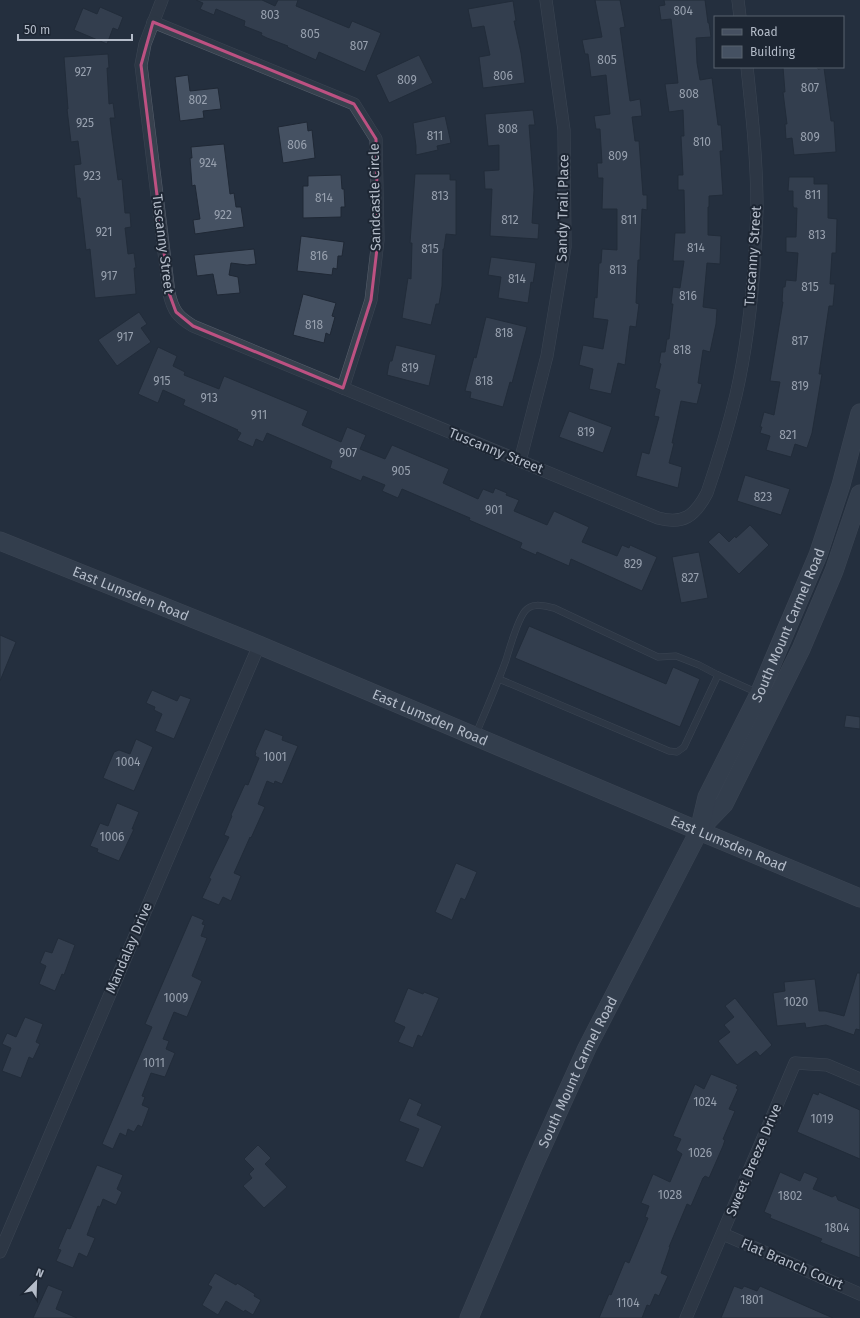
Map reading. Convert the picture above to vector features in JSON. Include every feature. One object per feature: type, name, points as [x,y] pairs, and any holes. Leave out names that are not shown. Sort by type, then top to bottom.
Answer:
[{"type":"street","name":"Tuscanny Street","points":[[162,0],[145,44],[141,65],[169,293],[171,302],[176,312],[183,320],[193,326],[668,521],[686,518],[695,512],[702,503],[712,480],[736,394],[746,341],[752,288],[757,208],[753,126],[747,68]]},
{"type":"street","name":"Sandy Trail Place","points":[[520,460],[548,356],[565,247],[564,130],[546,0]]},
{"type":"street","points":[[738,0],[740,16]]},
{"type":"street","name":"Sandcastle Circle","points":[[153,22],[354,104],[376,139],[378,240],[371,300],[343,388]]},
{"type":"street","name":"South Mount Carmel Road","points":[[470,1318],[534,1165],[587,1048],[698,831],[707,797],[759,694],[818,555],[841,485],[860,413]]},
{"type":"street","points":[[841,485],[860,490]]},
{"type":"street","name":"South Mount Carmel Road","points":[[698,831],[724,804],[801,648],[834,572],[860,494]]},
{"type":"street","name":"East Lumsden Road","points":[[0,541],[259,645],[860,898]]},
{"type":"street","name":"Mandalay Drive","points":[[0,1252],[259,645]]},
{"type":"street","name":"Sweet Breeze Drive","points":[[686,1318],[795,1063],[826,1065],[860,1079]]},
{"type":"street","name":"Flat Branch Court","points":[[723,1234],[860,1294]]},
{"type":"lane","points":[[475,736],[499,679],[520,620],[525,611],[533,606],[542,605],[554,608],[658,657],[676,656],[700,665],[759,694]]},
{"type":"lane","points":[[499,679],[669,751],[677,752],[684,747],[718,675]]},
{"type":"highlighted area","points":[[153,22],[354,104],[376,139],[378,240],[371,300],[343,388],[193,326],[176,312],[169,293],[141,65]]},
{"type":"building","points":[[196,0],[262,0],[275,6],[278,0],[298,0],[296,6],[349,28],[352,21],[381,33],[365,72],[319,52],[316,60],[261,35],[262,33],[244,26],[245,21],[216,9],[214,15],[200,9],[203,3]]},
{"type":"building","points":[[595,0],[620,0],[625,27],[620,28],[630,101],[640,99],[642,116],[632,117],[635,141],[639,141],[643,195],[647,195],[647,210],[642,209],[640,260],[638,260],[636,303],[639,304],[636,327],[630,326],[625,365],[618,363],[611,394],[589,389],[593,369],[579,365],[583,345],[603,349],[608,320],[593,318],[595,297],[597,298],[599,263],[601,263],[602,249],[617,250],[617,209],[602,209],[603,178],[598,178],[597,163],[602,163],[600,129],[596,129],[594,116],[610,114],[606,75],[591,77],[588,54],[585,54],[582,40],[602,37]]},
{"type":"building","points":[[664,0],[705,0],[711,37],[696,38],[697,63],[700,80],[712,78],[718,125],[721,125],[723,151],[720,151],[723,195],[709,196],[708,207],[708,235],[721,236],[720,264],[707,263],[703,307],[717,309],[716,324],[710,352],[703,350],[698,383],[702,384],[697,404],[681,401],[669,463],[682,467],[678,488],[636,476],[642,452],[649,454],[659,417],[654,416],[660,390],[655,388],[661,364],[659,363],[661,352],[665,352],[667,339],[669,339],[673,304],[671,304],[673,287],[680,288],[684,261],[673,261],[675,233],[685,233],[684,190],[678,190],[678,175],[683,175],[681,136],[684,136],[683,110],[669,112],[665,84],[678,83],[671,19],[661,20],[659,6],[665,5]]},
{"type":"building","points":[[513,1],[516,21],[514,21],[521,53],[525,83],[483,88],[479,57],[490,55],[484,26],[472,28],[468,9]]},
{"type":"building","points":[[100,7],[123,17],[118,30],[113,28],[107,44],[74,30],[83,8],[97,14]]},
{"type":"building","points":[[108,54],[109,68],[107,68],[109,104],[113,103],[115,118],[110,118],[118,180],[122,179],[125,213],[130,213],[131,227],[125,228],[128,254],[134,253],[136,268],[134,268],[136,294],[95,298],[90,249],[86,250],[80,198],[77,198],[74,165],[81,164],[78,141],[71,142],[67,109],[64,57]]},
{"type":"building","points":[[419,55],[433,83],[389,103],[376,75]]},
{"type":"building","points":[[783,68],[824,68],[831,121],[834,121],[836,152],[794,155],[792,138],[786,139],[785,124],[787,124],[783,92],[785,92]]},
{"type":"building","points":[[188,75],[190,91],[218,88],[221,109],[203,111],[204,118],[180,121],[175,77]]},
{"type":"building","points":[[533,110],[535,125],[529,125],[534,190],[532,223],[539,224],[538,239],[490,236],[492,189],[485,189],[484,171],[499,170],[499,145],[488,146],[485,114]]},
{"type":"building","points":[[445,116],[451,143],[437,146],[438,150],[416,155],[413,123]]},
{"type":"building","points":[[307,122],[308,131],[312,130],[315,158],[283,163],[278,127]]},
{"type":"building","points":[[224,144],[230,194],[234,193],[236,207],[241,207],[244,227],[195,234],[193,220],[200,219],[195,185],[192,186],[190,158],[192,158],[191,147]]},
{"type":"building","points":[[415,174],[450,174],[450,180],[456,180],[456,235],[446,234],[443,249],[442,286],[439,304],[436,304],[431,325],[402,318],[408,278],[411,279],[412,243],[410,243]]},
{"type":"building","points":[[341,175],[342,189],[344,189],[345,207],[341,207],[341,217],[303,218],[303,186],[308,186],[308,176]]},
{"type":"building","points":[[789,177],[814,177],[814,184],[828,184],[828,218],[837,219],[836,253],[832,253],[830,284],[835,284],[833,306],[829,306],[819,374],[822,374],[812,433],[807,448],[795,444],[791,457],[766,450],[770,436],[760,433],[764,412],[774,415],[780,382],[770,381],[783,302],[783,287],[785,287],[786,280],[796,281],[798,253],[786,252],[786,237],[796,237],[797,208],[794,208],[793,206],[793,191],[788,191]]},
{"type":"building","points":[[301,236],[344,242],[342,256],[338,256],[337,269],[333,268],[332,275],[297,271]]},
{"type":"building","points":[[254,249],[256,264],[247,265],[231,263],[229,275],[238,277],[240,293],[217,295],[213,274],[197,276],[194,255]]},
{"type":"building","points":[[491,257],[536,263],[528,303],[498,298],[501,277],[488,275]]},
{"type":"building","points":[[303,294],[336,303],[332,316],[335,317],[330,335],[326,333],[324,343],[293,335]]},
{"type":"building","points":[[139,312],[147,324],[141,328],[151,342],[117,366],[98,340]]},
{"type":"building","points":[[486,317],[527,327],[512,383],[510,382],[503,407],[470,398],[471,392],[465,391],[474,357],[476,358]]},
{"type":"building","points":[[396,345],[436,355],[429,386],[387,375],[389,364],[390,361],[392,361]]},
{"type":"building","points":[[158,347],[177,356],[173,366],[185,372],[184,375],[219,389],[224,376],[308,411],[302,425],[341,442],[347,427],[366,435],[360,449],[385,459],[392,445],[449,469],[443,483],[478,499],[483,489],[493,493],[495,488],[507,493],[506,495],[519,500],[514,511],[547,525],[554,511],[589,527],[582,542],[617,556],[622,545],[629,548],[630,545],[657,557],[642,591],[571,559],[569,566],[537,552],[536,555],[520,548],[522,543],[469,520],[470,518],[402,489],[398,498],[382,491],[385,485],[363,476],[361,481],[330,468],[332,461],[267,433],[263,442],[256,439],[253,447],[237,440],[241,433],[237,431],[238,430],[183,405],[185,400],[163,390],[158,403],[138,394]]},
{"type":"building","points":[[569,411],[612,427],[603,453],[559,437]]},
{"type":"building","points":[[745,475],[790,489],[781,515],[737,501]]},
{"type":"building","points":[[750,525],[769,545],[739,574],[708,542],[719,532],[729,542],[735,536],[736,538]]},
{"type":"building","points":[[699,552],[708,598],[681,603],[672,557]]},
{"type":"building","points":[[529,626],[666,684],[673,667],[700,679],[680,727],[515,658]]},
{"type":"building","points":[[0,635],[16,642],[0,681]]},
{"type":"building","points":[[152,690],[177,701],[180,695],[191,699],[174,739],[155,731],[162,714],[154,710],[155,707],[146,703]]},
{"type":"building","points":[[846,715],[860,717],[860,729],[844,727]]},
{"type":"building","points":[[265,729],[283,736],[282,740],[298,746],[282,784],[275,781],[274,784],[267,781],[258,804],[265,807],[234,873],[241,876],[231,901],[223,897],[219,905],[202,898],[211,879],[209,878],[229,837],[224,835],[232,816],[231,815],[245,784],[248,785],[259,758],[255,756],[255,752]]},
{"type":"building","points":[[136,739],[153,747],[134,791],[103,778],[114,752],[119,750],[130,754]]},
{"type":"building","points":[[117,803],[139,812],[132,829],[134,829],[119,861],[97,852],[98,849],[90,846],[100,823],[108,826]]},
{"type":"building","points":[[456,863],[477,872],[465,900],[461,898],[452,920],[435,912]]},
{"type":"building","points":[[192,915],[204,920],[202,924],[205,925],[201,936],[207,938],[192,976],[202,981],[187,1017],[174,1012],[163,1039],[169,1041],[166,1049],[175,1053],[165,1077],[151,1073],[142,1096],[145,1097],[142,1105],[149,1108],[142,1127],[138,1125],[134,1132],[128,1129],[126,1136],[120,1133],[113,1149],[102,1144],[152,1027],[145,1024]]},
{"type":"building","points":[[58,938],[75,945],[64,975],[62,974],[55,991],[39,984],[46,966],[40,963],[45,951],[52,953]]},
{"type":"building","points":[[857,973],[860,973],[860,1030],[856,1029],[854,1035],[826,1025],[806,1028],[805,1023],[777,1026],[773,993],[785,991],[784,982],[815,979],[819,1011],[844,1016]]},
{"type":"building","points":[[408,988],[439,998],[422,1037],[418,1035],[413,1048],[398,1042],[405,1027],[394,1022]]},
{"type":"building","points":[[735,998],[772,1045],[760,1056],[756,1051],[737,1065],[718,1041],[730,1032],[724,1025],[734,1017],[725,1006]]},
{"type":"building","points":[[25,1017],[43,1024],[36,1042],[40,1044],[33,1059],[29,1057],[21,1078],[2,1071],[11,1048],[2,1044],[7,1033],[16,1037]]},
{"type":"building","points":[[711,1074],[738,1085],[736,1088],[738,1089],[729,1109],[735,1111],[723,1139],[725,1140],[723,1146],[709,1178],[705,1176],[703,1178],[691,1206],[687,1204],[669,1247],[661,1273],[668,1276],[659,1296],[655,1294],[650,1306],[647,1305],[642,1318],[599,1318],[609,1294],[611,1295],[625,1261],[629,1263],[648,1218],[645,1217],[649,1206],[641,1203],[653,1174],[670,1182],[682,1154],[676,1150],[681,1139],[673,1136],[695,1084],[704,1089]]},
{"type":"building","points":[[819,1092],[860,1110],[860,1159],[797,1132],[813,1093],[818,1095]]},
{"type":"building","points":[[409,1098],[422,1104],[417,1115],[442,1126],[423,1168],[405,1161],[419,1129],[399,1121]]},
{"type":"building","points":[[258,1145],[271,1158],[265,1164],[287,1187],[264,1208],[243,1186],[252,1178],[249,1174],[254,1169],[244,1159]]},
{"type":"building","points":[[97,1165],[123,1175],[117,1189],[122,1192],[116,1205],[103,1199],[100,1207],[98,1206],[87,1235],[95,1238],[87,1257],[79,1253],[73,1268],[56,1261],[61,1250],[58,1249],[67,1228],[70,1229]]},
{"type":"building","points":[[780,1172],[800,1181],[804,1172],[818,1178],[813,1189],[832,1197],[836,1195],[838,1200],[860,1209],[860,1258],[820,1242],[822,1239],[770,1218],[771,1215],[764,1212]]},
{"type":"building","points":[[215,1273],[236,1285],[237,1283],[255,1294],[254,1296],[261,1300],[253,1315],[245,1310],[244,1312],[226,1301],[218,1315],[202,1305],[212,1287],[208,1285]]},
{"type":"building","points":[[48,1285],[63,1291],[56,1309],[77,1318],[33,1318]]},
{"type":"building","points":[[734,1286],[742,1289],[744,1286],[757,1291],[760,1286],[833,1318],[721,1318]]}]
